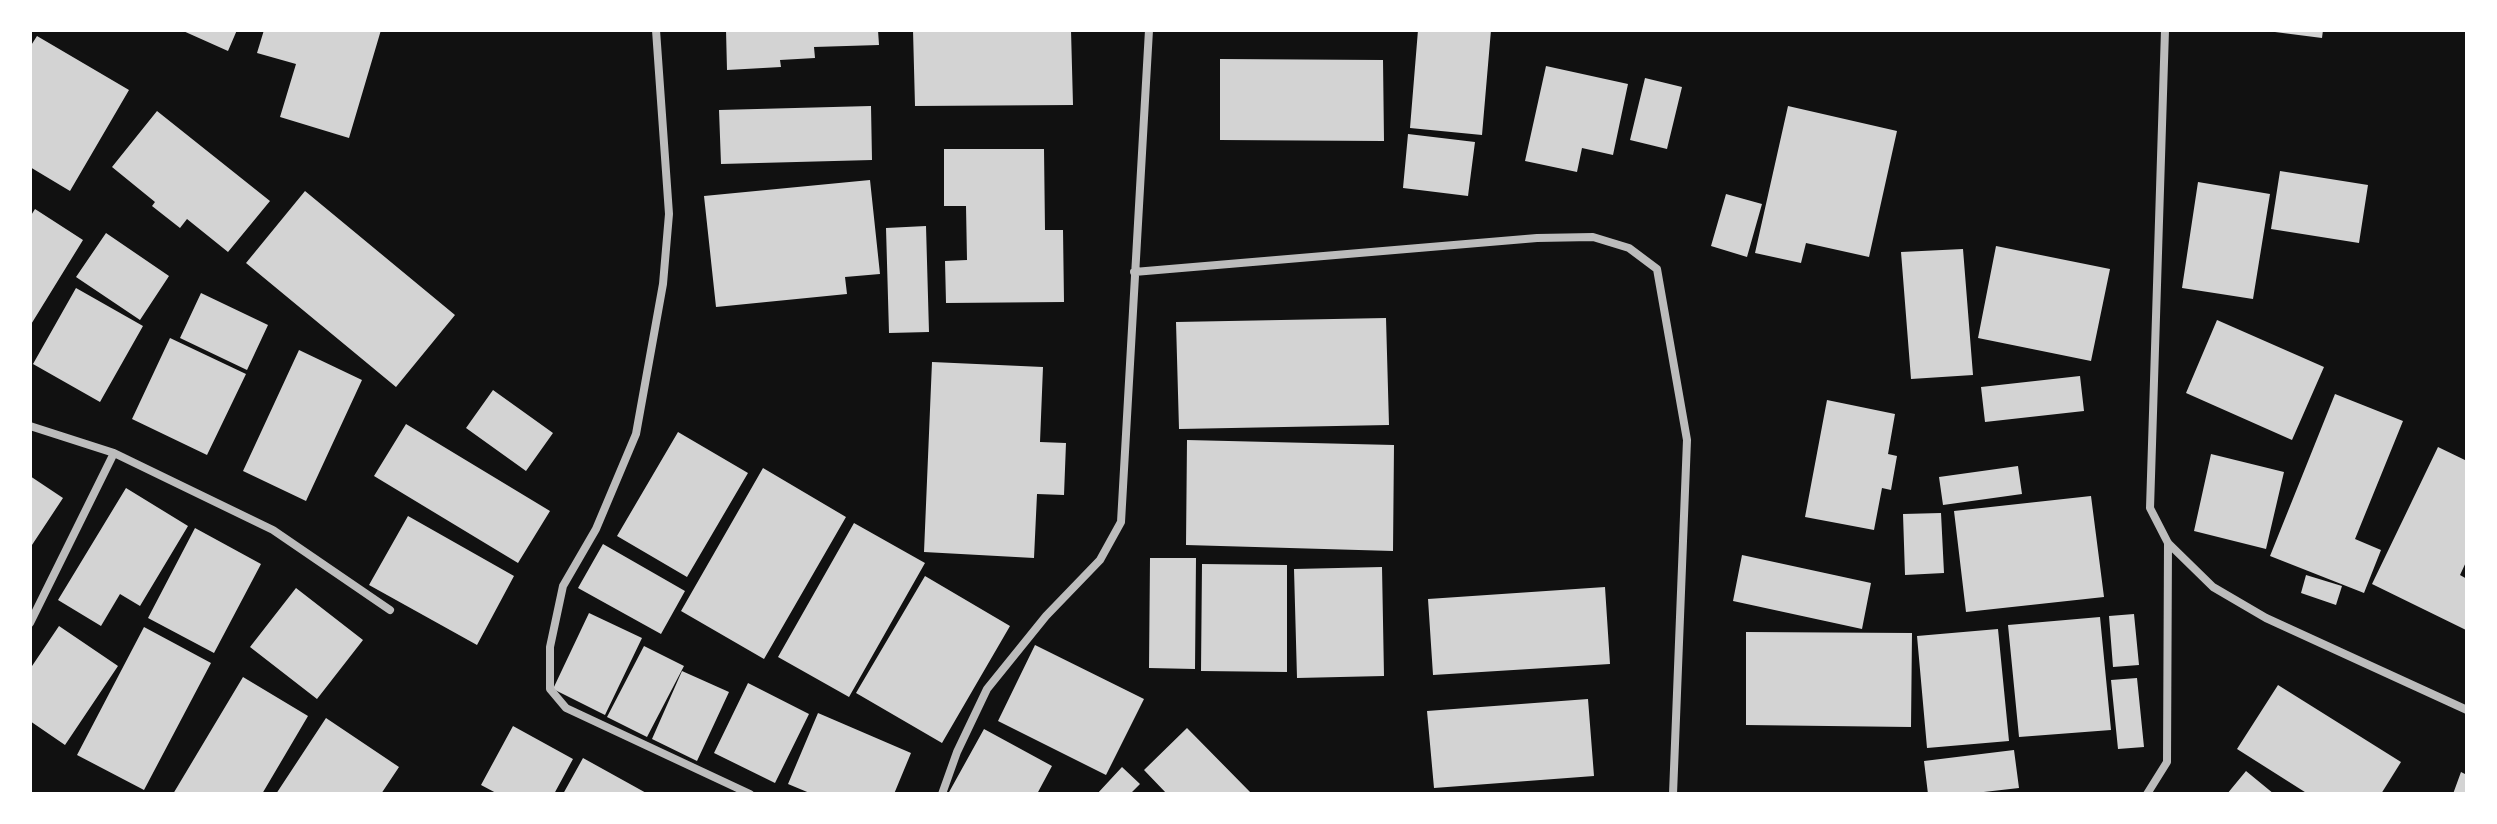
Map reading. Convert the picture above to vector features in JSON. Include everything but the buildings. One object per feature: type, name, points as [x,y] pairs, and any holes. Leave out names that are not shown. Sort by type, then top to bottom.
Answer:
[{"type":"street","points":[[656,30],[669,214],[663,284],[636,434],[596,529],[563,586],[550,647],[550,689],[566,708],[750,794]]},
{"type":"street","points":[[942,794],[957,752],[987,689],[1046,616],[1100,560],[1121,522],[1149,30]]},
{"type":"street","points":[[2165,30],[2150,508],[2168,543],[2213,587],[2266,618],[2467,710]]},
{"type":"street","points":[[1134,272],[1537,238],[1593,237],[1629,248],[1657,269],[1687,440],[1673,794]]},
{"type":"street","points":[[30,426],[114,453],[273,530],[390,610]]},
{"type":"street","points":[[30,623],[114,453]]},
{"type":"street","points":[[2147,794],[2167,762],[2168,543]]}]
